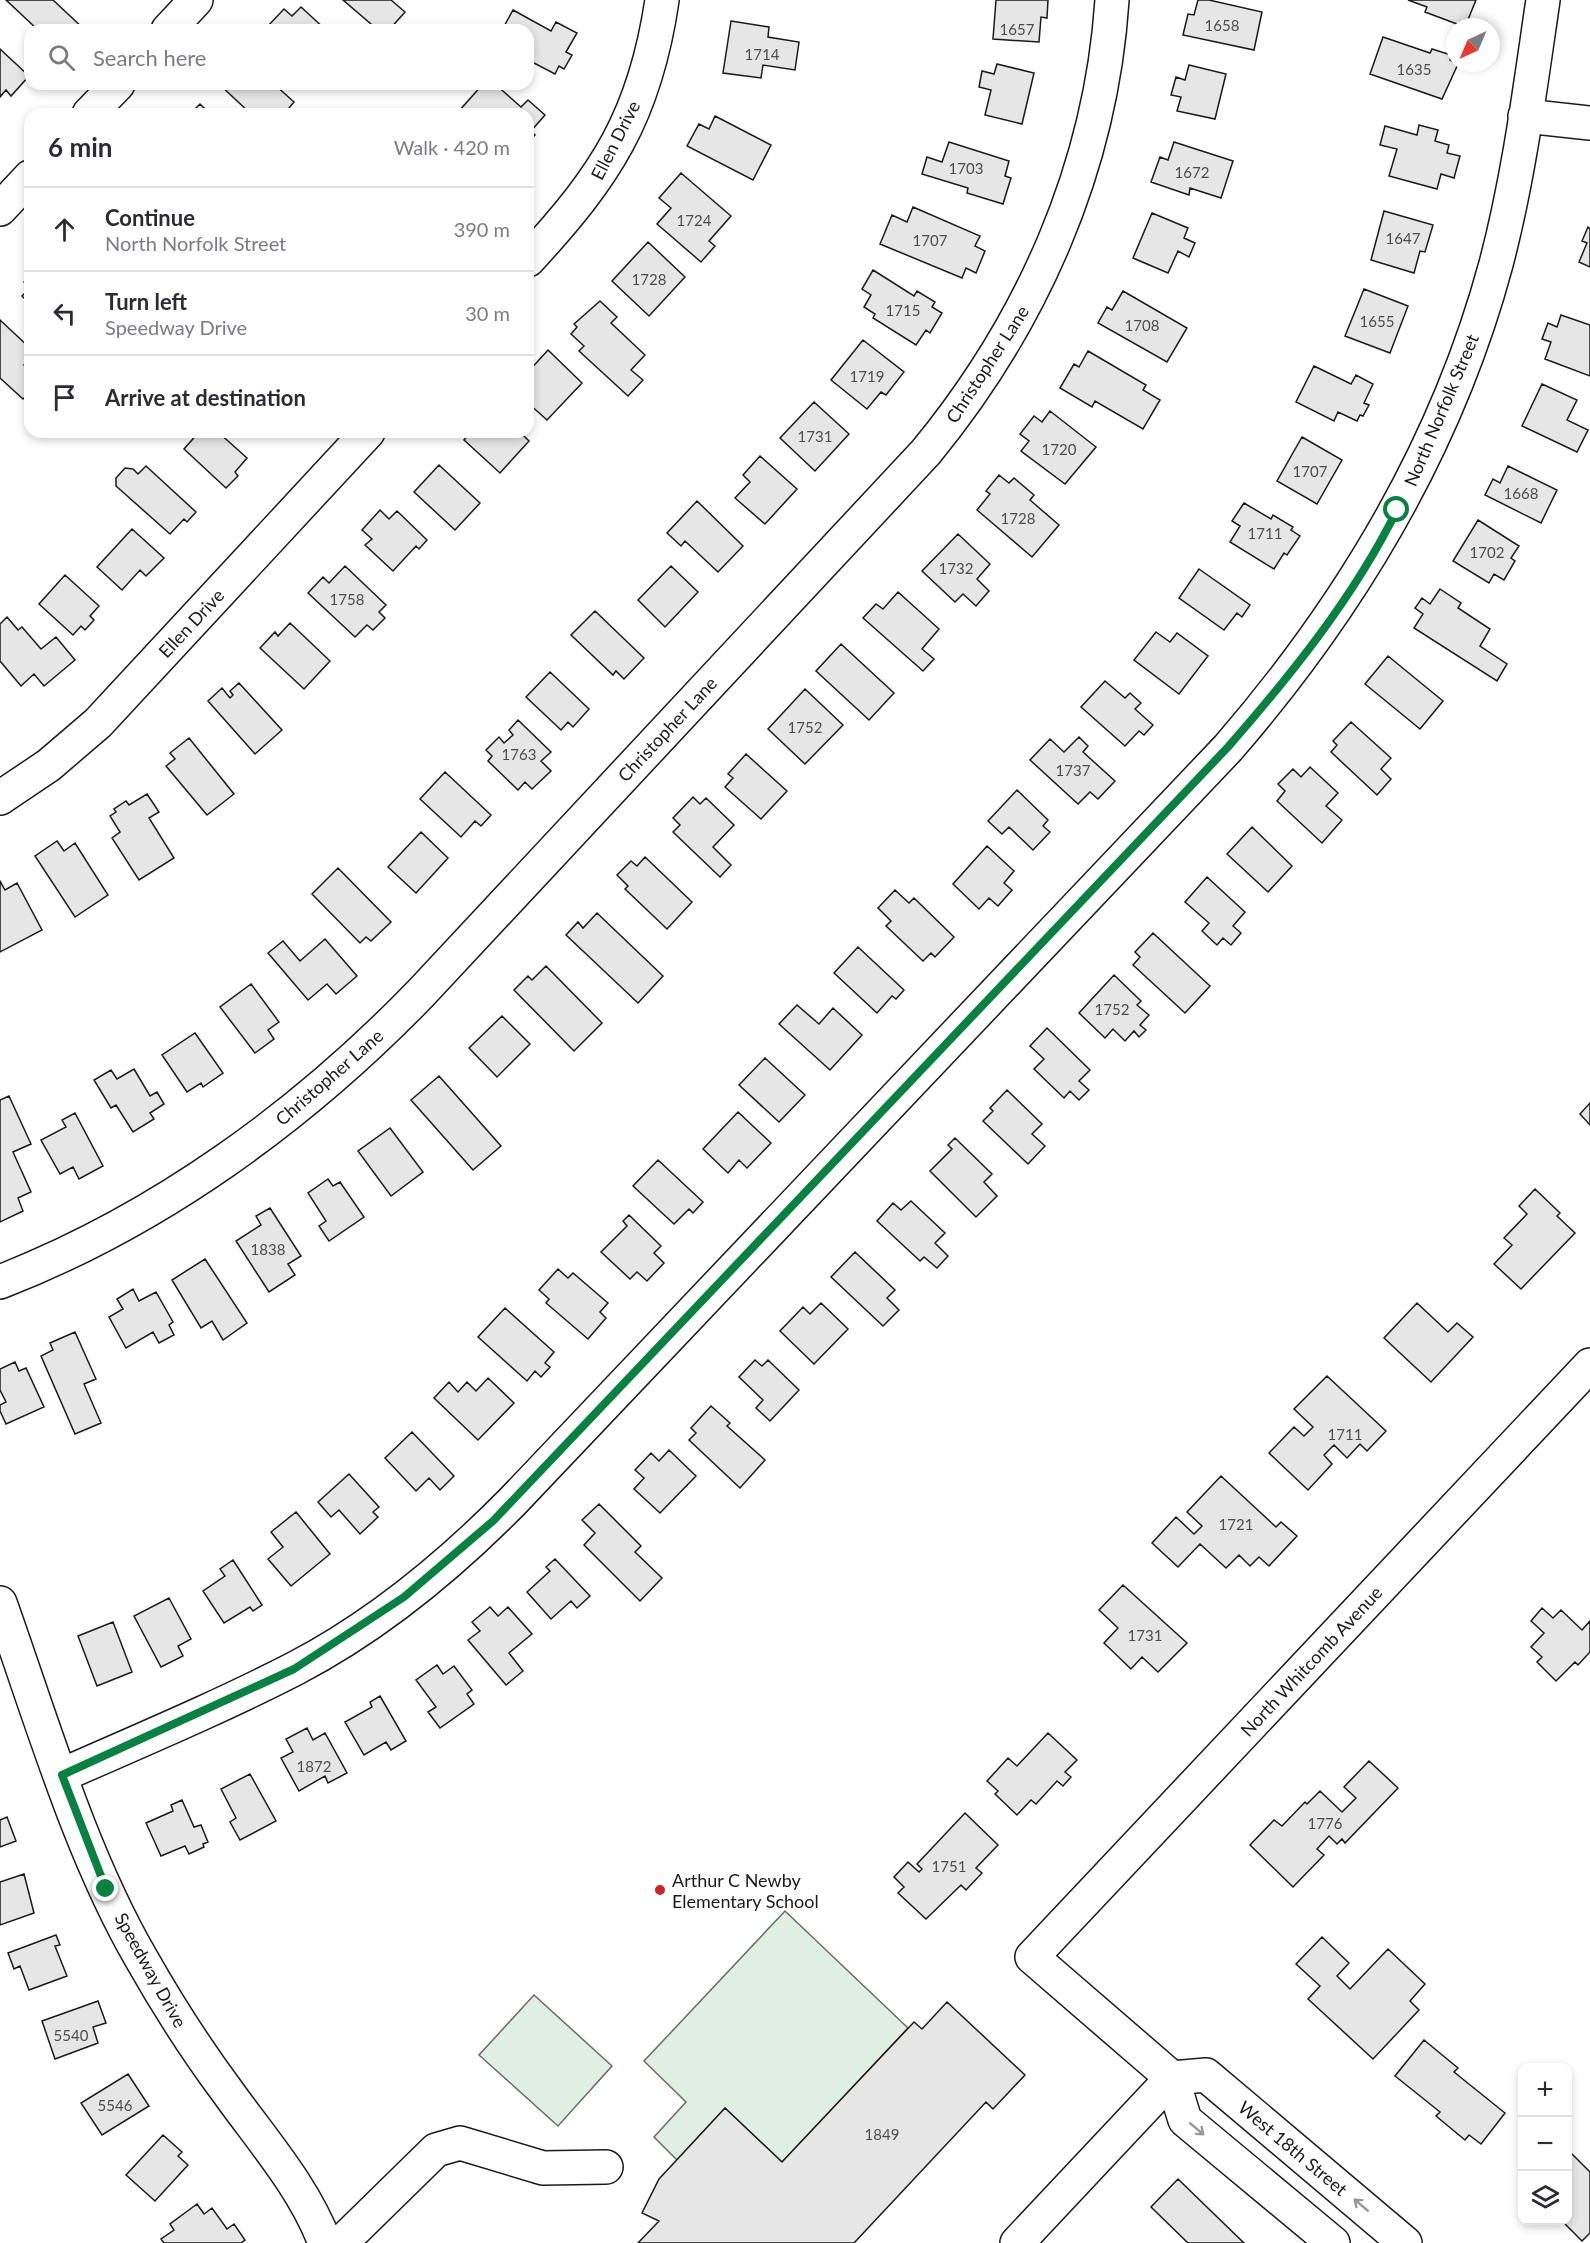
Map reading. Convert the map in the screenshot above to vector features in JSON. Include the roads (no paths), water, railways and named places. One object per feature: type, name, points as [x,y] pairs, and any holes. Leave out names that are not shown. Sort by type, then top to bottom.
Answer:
[{"type":"street","points":[[174,24],[196,0]]},
{"type":"street","name":"Ellen Drive","points":[[534,253],[586,195],[620,141],[648,71],[662,0]]},
{"type":"street","name":"Christopher Lane","points":[[0,1282],[76,1248],[180,1190],[269,1128],[335,1075],[420,993],[926,452],[997,355],[1027,304],[1058,237],[1093,125],[1103,81],[1112,0]]},
{"type":"street","name":"North Norfolk Street","points":[[62,1775],[294,1669],[404,1597],[460,1552],[530,1484],[1228,747],[1279,688],[1328,622],[1377,547],[1422,461],[1460,375],[1488,292],[1510,207],[1543,0]]},
{"type":"street","points":[[96,108],[112,90]]},
{"type":"street","points":[[1525,116],[1590,123]]},
{"type":"street","points":[[0,210],[24,184]]},
{"type":"street","name":"Ellen Drive","points":[[0,798],[49,765],[98,723],[362,438]]},
{"type":"street","name":"North Whitcomb Avenue","points":[[1172,2078],[1032,1957],[1590,1365]]},
{"type":"street","name":"Speedway Drive","points":[[0,1604],[106,1889],[139,1954],[200,2054],[294,2183],[316,2218],[325,2243]]},
{"type":"street","name":"West 18th Street","points":[[1172,2078],[1206,2075],[1405,2243]]},
{"type":"street","points":[[1017,2243],[1172,2078],[1185,2120],[1333,2243]]},
{"type":"street","points":[[341,2243],[436,2150],[460,2143],[543,2168],[606,2167]]},
{"type":"place","name":"Arthur C Newby Elementary School","points":[[660,1890]]}]
